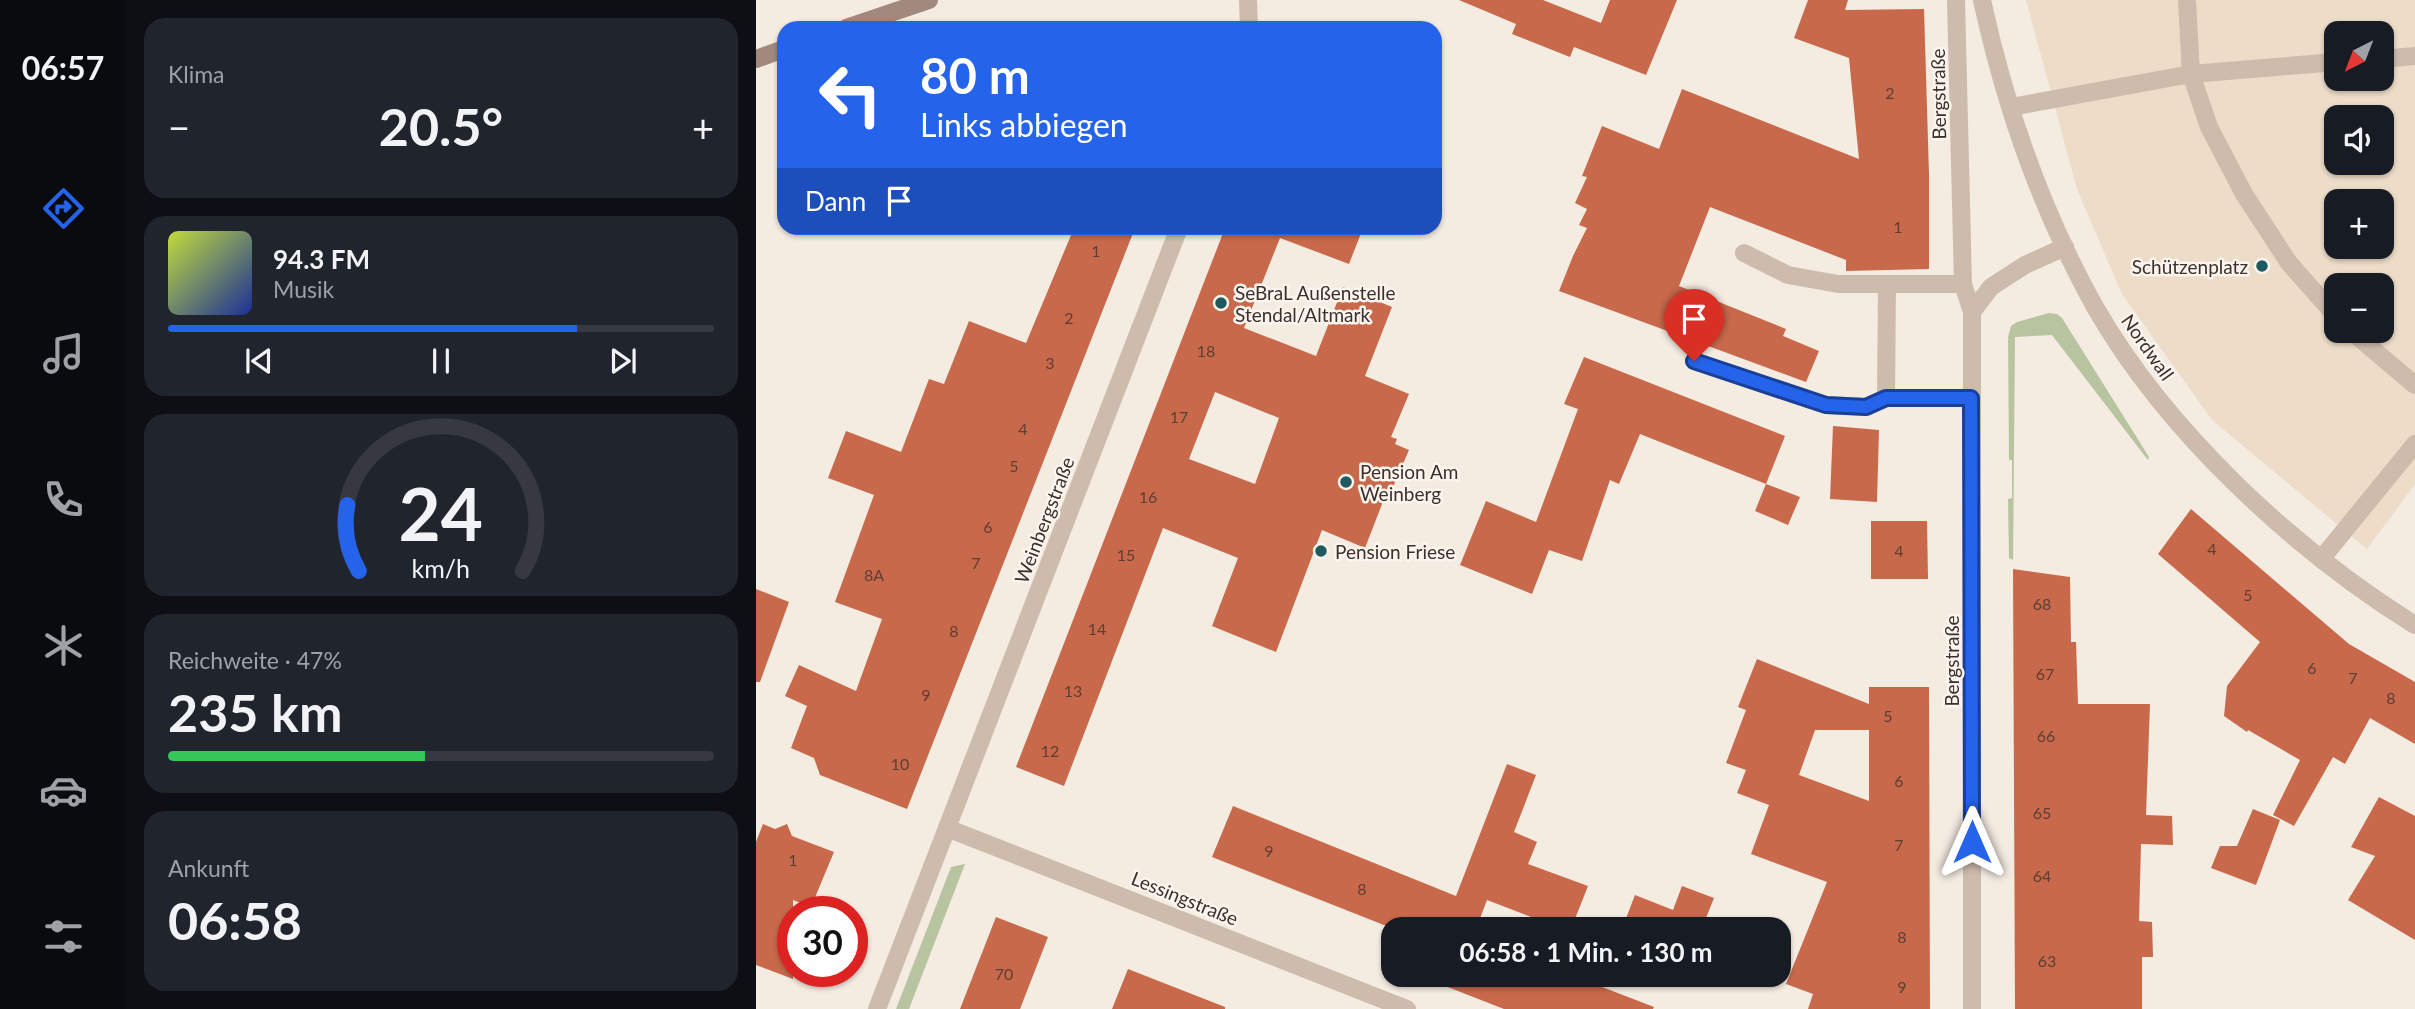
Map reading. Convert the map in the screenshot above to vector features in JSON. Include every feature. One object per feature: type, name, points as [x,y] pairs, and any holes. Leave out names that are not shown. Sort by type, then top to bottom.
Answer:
[{"type":"main road","points":[[867,21],[929,0]]},
{"type":"main road","points":[[756,58],[777,51]]},
{"type":"street","points":[[1248,0],[1249,21]]},
{"type":"street","name":"Bergstraße","points":[[1956,0],[1963,284],[1972,312],[1972,1009]]},
{"type":"street","name":"Nordwall","points":[[1982,0],[2011,107],[2042,197],[2096,307],[2159,400],[2226,474],[2322,558],[2415,625]]},
{"type":"street","points":[[2187,0],[2191,74],[2209,127],[2244,194],[2289,263],[2324,302]]},
{"type":"street","points":[[2394,58],[2415,56]]},
{"type":"street","points":[[2011,107],[2191,74],[2324,63]]},
{"type":"street","name":"Weinbergstraße","points":[[877,1009],[1177,235]]},
{"type":"street","points":[[1972,312],[1991,287],[2025,265],[2065,247]]},
{"type":"street","points":[[1744,253],[1788,275],[1838,284],[1963,284]]},
{"type":"street","points":[[1886,398],[1887,284]]},
{"type":"street","points":[[2365,343],[2415,386]]},
{"type":"street","points":[[1694,361],[1826,405],[1866,407],[1886,398],[1971,398]]},
{"type":"street","points":[[2322,558],[2415,444]]},
{"type":"street","name":"Lessingstraße","points":[[947,828],[1407,1009]]},
{"type":"green space","points":[[2049,313],[2062,318],[2149,457],[2148,460],[2052,335],[2015,337],[2013,560],[2009,558],[2008,499],[2012,498],[2012,460],[2009,460],[2008,337],[2011,326],[2017,322]]},
{"type":"green space","points":[[965,864],[909,1009],[896,1009],[951,867]]},
{"type":"shaded area","name":"Schützenplatz","points":[[2026,0],[2415,0],[2415,484],[2367,549],[2212,420],[2122,294],[2077,189]]},
{"type":"building","points":[[1459,0],[1543,0],[1601,23],[1610,0],[1677,0],[1646,75],[1574,47],[1570,57],[1512,34],[1516,24]]},
{"type":"building","points":[[1808,0],[1848,0],[1845,10],[1924,9],[1929,269],[1846,271],[1846,260],[1710,207],[1679,286],[1786,329],[1783,336],[1819,351],[1806,382],[1559,291],[1587,228],[1579,225],[1587,209],[1575,203],[1587,177],[1582,176],[1602,126],[1659,149],[1682,89],[1859,159],[1849,58],[1794,38]]},
{"type":"building","points":[[1071,235],[1132,235],[907,809],[820,775],[814,758],[791,748],[807,706],[785,696],[799,665],[856,691],[882,619],[835,602],[874,495],[828,478],[846,431],[901,452],[929,379],[944,384],[969,321],[1026,343]]},
{"type":"building","points":[[1222,235],[1360,235],[1349,264],[1280,238],[1244,328],[1316,356],[1343,287],[1392,307],[1365,376],[1409,394],[1391,437],[1397,439],[1395,444],[1409,450],[1393,487],[1389,486],[1365,548],[1322,530],[1276,652],[1212,626],[1238,558],[1163,528],[1064,786],[1016,767]],"holes":[[[1215,392],[1279,418],[1255,484],[1189,459]]]},
{"type":"building","points":[[1584,357],[1785,436],[1766,484],[1640,434],[1619,484],[1610,480],[1582,561],[1549,550],[1532,594],[1460,565],[1486,501],[1536,522],[1578,409],[1564,404]]},
{"type":"building","points":[[1833,426],[1879,430],[1877,502],[1830,499]]},
{"type":"building","points":[[1766,484],[1800,497],[1788,525],[1755,511]]},
{"type":"building","points":[[2191,509],[2349,644],[2415,682],[2415,744],[2370,718],[2345,764],[2333,757],[2294,826],[2273,815],[2300,760],[2248,730],[2247,732],[2224,716],[2227,686],[2260,642],[2158,554]]},
{"type":"building","points":[[1871,521],[1927,521],[1928,579],[1871,579]]},
{"type":"building","points":[[2013,569],[2070,577],[2071,642],[2076,642],[2078,704],[2150,704],[2146,815],[2172,816],[2173,845],[2141,844],[2139,921],[2152,922],[2153,957],[2142,957],[2142,1009],[2015,1009]]},
{"type":"building","points":[[756,589],[789,602],[760,682],[756,682]]},
{"type":"building","points":[[1757,659],[1869,704],[1869,687],[1929,687],[1930,1009],[1808,1009],[1813,994],[1791,986],[1791,972],[1827,882],[1751,854],[1769,805],[1737,793],[1746,770],[1726,763],[1746,710],[1738,707]],"holes":[[[1815,730],[1869,730],[1869,801],[1799,775]]]},
{"type":"building","points":[[1507,764],[1536,775],[1514,832],[1537,842],[1528,864],[1588,886],[1576,917],[1531,917],[1487,900],[1481,917],[1381,917],[1381,924],[1212,857],[1233,806],[1456,896]]},
{"type":"building","points":[[2379,797],[2415,816],[2415,940],[2348,900],[2375,856],[2351,847]]},
{"type":"building","points":[[2253,809],[2280,820],[2256,885],[2211,868],[2220,846],[2237,846]]},
{"type":"building","points":[[763,824],[775,829],[787,824],[792,836],[834,852],[816,896],[777,896],[777,973],[756,965],[756,842]]},
{"type":"building","points":[[1682,886],[1714,898],[1706,917],[1627,917],[1635,895],[1673,910]]},
{"type":"building","points":[[996,917],[1048,937],[1020,1009],[960,1009]]},
{"type":"building","points":[[1128,969],[1225,1007],[1225,1009],[1112,1009]]},
{"type":"building","points":[[1448,987],[1602,987],[1654,1007],[1653,1009],[1504,1009]]},
{"type":"place","name":"Schützenplatz","points":[[2262,266]]},
{"type":"place","name":"SeBraL Außenstelle Stendal/Altmark","points":[[1221,303]]},
{"type":"place","name":"Pension Am Weinberg","points":[[1346,482]]},
{"type":"place","name":"Pension Friese","points":[[1321,551]]},
{"type":"route","points":[[1694,361],[1826,405],[1866,407],[1886,398],[1971,398],[1972,842]]}]
